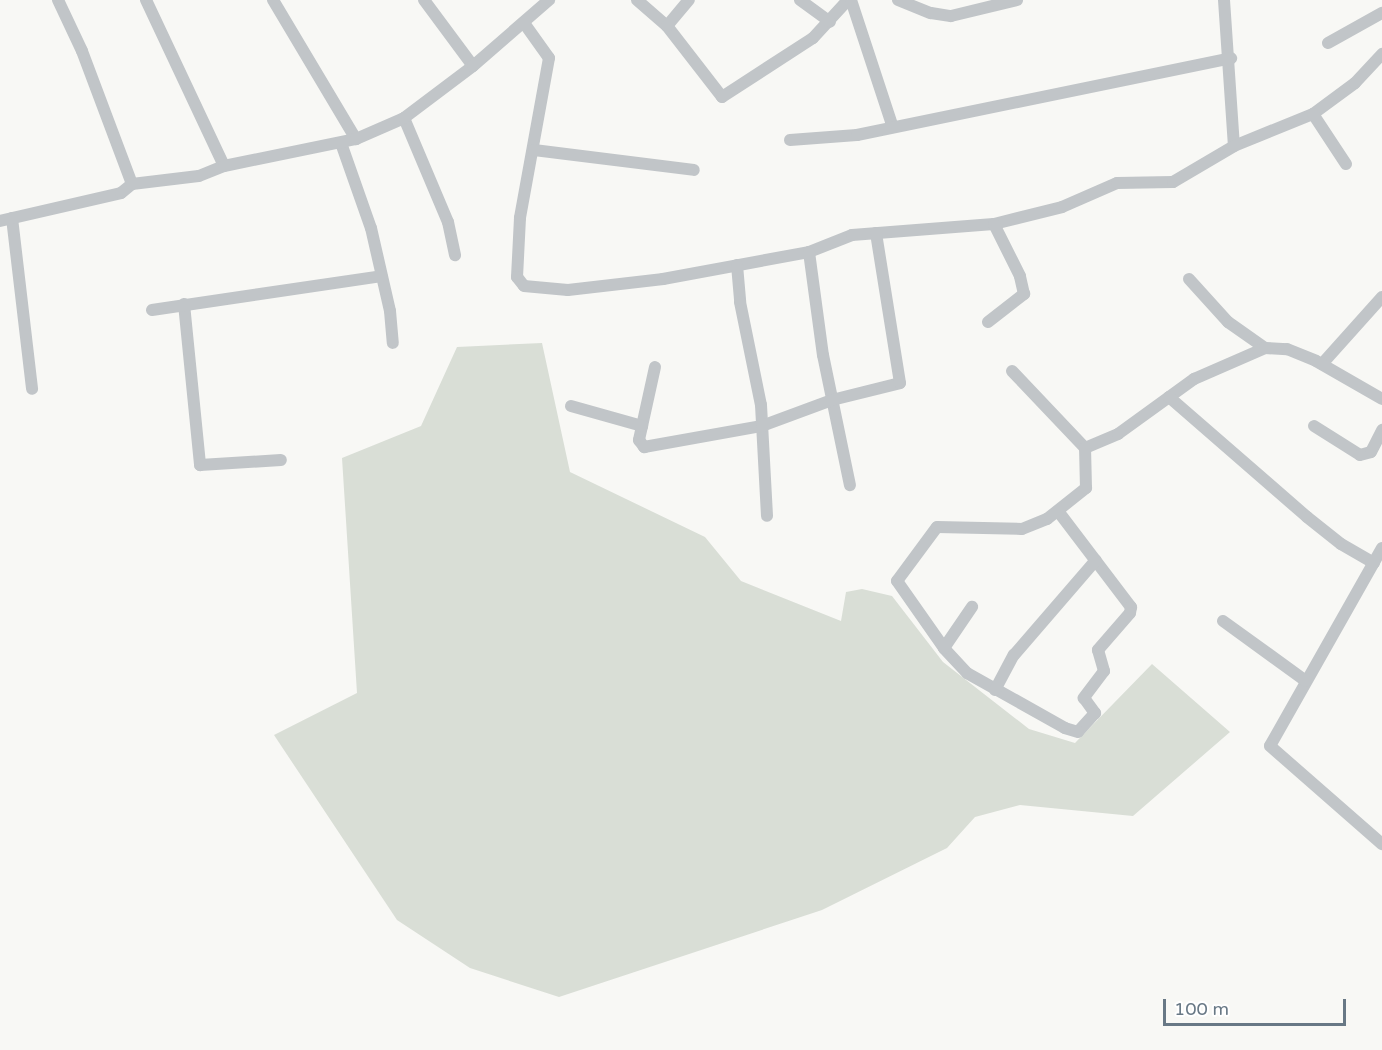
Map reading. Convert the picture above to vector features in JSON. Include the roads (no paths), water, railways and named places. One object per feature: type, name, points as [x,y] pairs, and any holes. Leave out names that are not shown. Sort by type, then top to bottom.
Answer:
[{"type":"street","points":[[58,0],[82,51],[132,184]]},
{"type":"street","points":[[146,0],[224,166]]},
{"type":"street","points":[[273,0],[356,139]]},
{"type":"street","points":[[424,0],[473,66]]},
{"type":"street","points":[[32,389],[6,219],[121,193],[132,184],[199,176],[224,166],[356,139],[404,118],[473,66],[549,0]]},
{"type":"street","points":[[638,0],[667,26],[722,97],[813,38],[850,0],[892,124]]},
{"type":"street","points":[[667,26],[689,0]]},
{"type":"street","points":[[800,0],[830,22]]},
{"type":"street","points":[[898,0],[931,14],[951,16],[1017,0]]},
{"type":"street","points":[[1224,0],[1231,58],[1234,146]]},
{"type":"street","points":[[1328,42],[1382,13]]},
{"type":"street","points":[[524,23],[549,58],[520,218],[517,277],[524,286],[568,290],[809,252],[852,235],[994,224],[1062,207],[1117,183],[1173,182],[1234,146],[1313,114],[1355,83],[1382,54]]},
{"type":"street","points":[[790,140],[857,135],[892,124],[1231,58]]},
{"type":"street","points":[[1313,114],[1346,164]]},
{"type":"street","points":[[404,118],[448,222],[455,255]]},
{"type":"street","points":[[340,143],[371,228],[393,343]]},
{"type":"street","points":[[534,150],[694,170]]},
{"type":"street","points":[[988,322],[1024,294],[1020,276],[994,224]]},
{"type":"street","points":[[655,367],[642,426],[640,445],[644,447],[762,426],[832,400],[900,383],[876,233]]},
{"type":"street","points":[[809,252],[832,400],[850,485]]},
{"type":"street","points":[[737,265],[762,426],[767,516]]},
{"type":"street","points":[[152,310],[382,276]]},
{"type":"street","points":[[1189,279],[1228,322],[1265,348]]},
{"type":"street","points":[[1322,364],[1382,297]]},
{"type":"street","points":[[184,304],[200,465],[281,460]]},
{"type":"street","points":[[1085,448],[1118,434],[1169,397],[1226,363],[1265,348],[1287,349],[1322,364],[1382,399]]},
{"type":"street","points":[[1012,371],[1085,448],[1086,488],[1058,511],[1022,529],[937,527],[897,581],[944,648],[967,673],[1065,729],[1078,732],[1084,729],[1095,713],[1085,702],[1085,694],[1104,671],[1098,650],[1131,613],[1128,602],[1058,511]]},
{"type":"street","points":[[1169,397],[1307,517],[1341,544],[1374,563]]},
{"type":"street","points":[[571,406],[642,426]]},
{"type":"street","points":[[1314,426],[1360,455],[1371,452],[1382,430]]},
{"type":"street","points":[[1382,548],[1270,746],[1382,844]]},
{"type":"street","points":[[995,690],[1014,655],[1096,560]]},
{"type":"street","points":[[944,648],[972,606]]},
{"type":"street","points":[[1222,621],[1306,681]]}]
